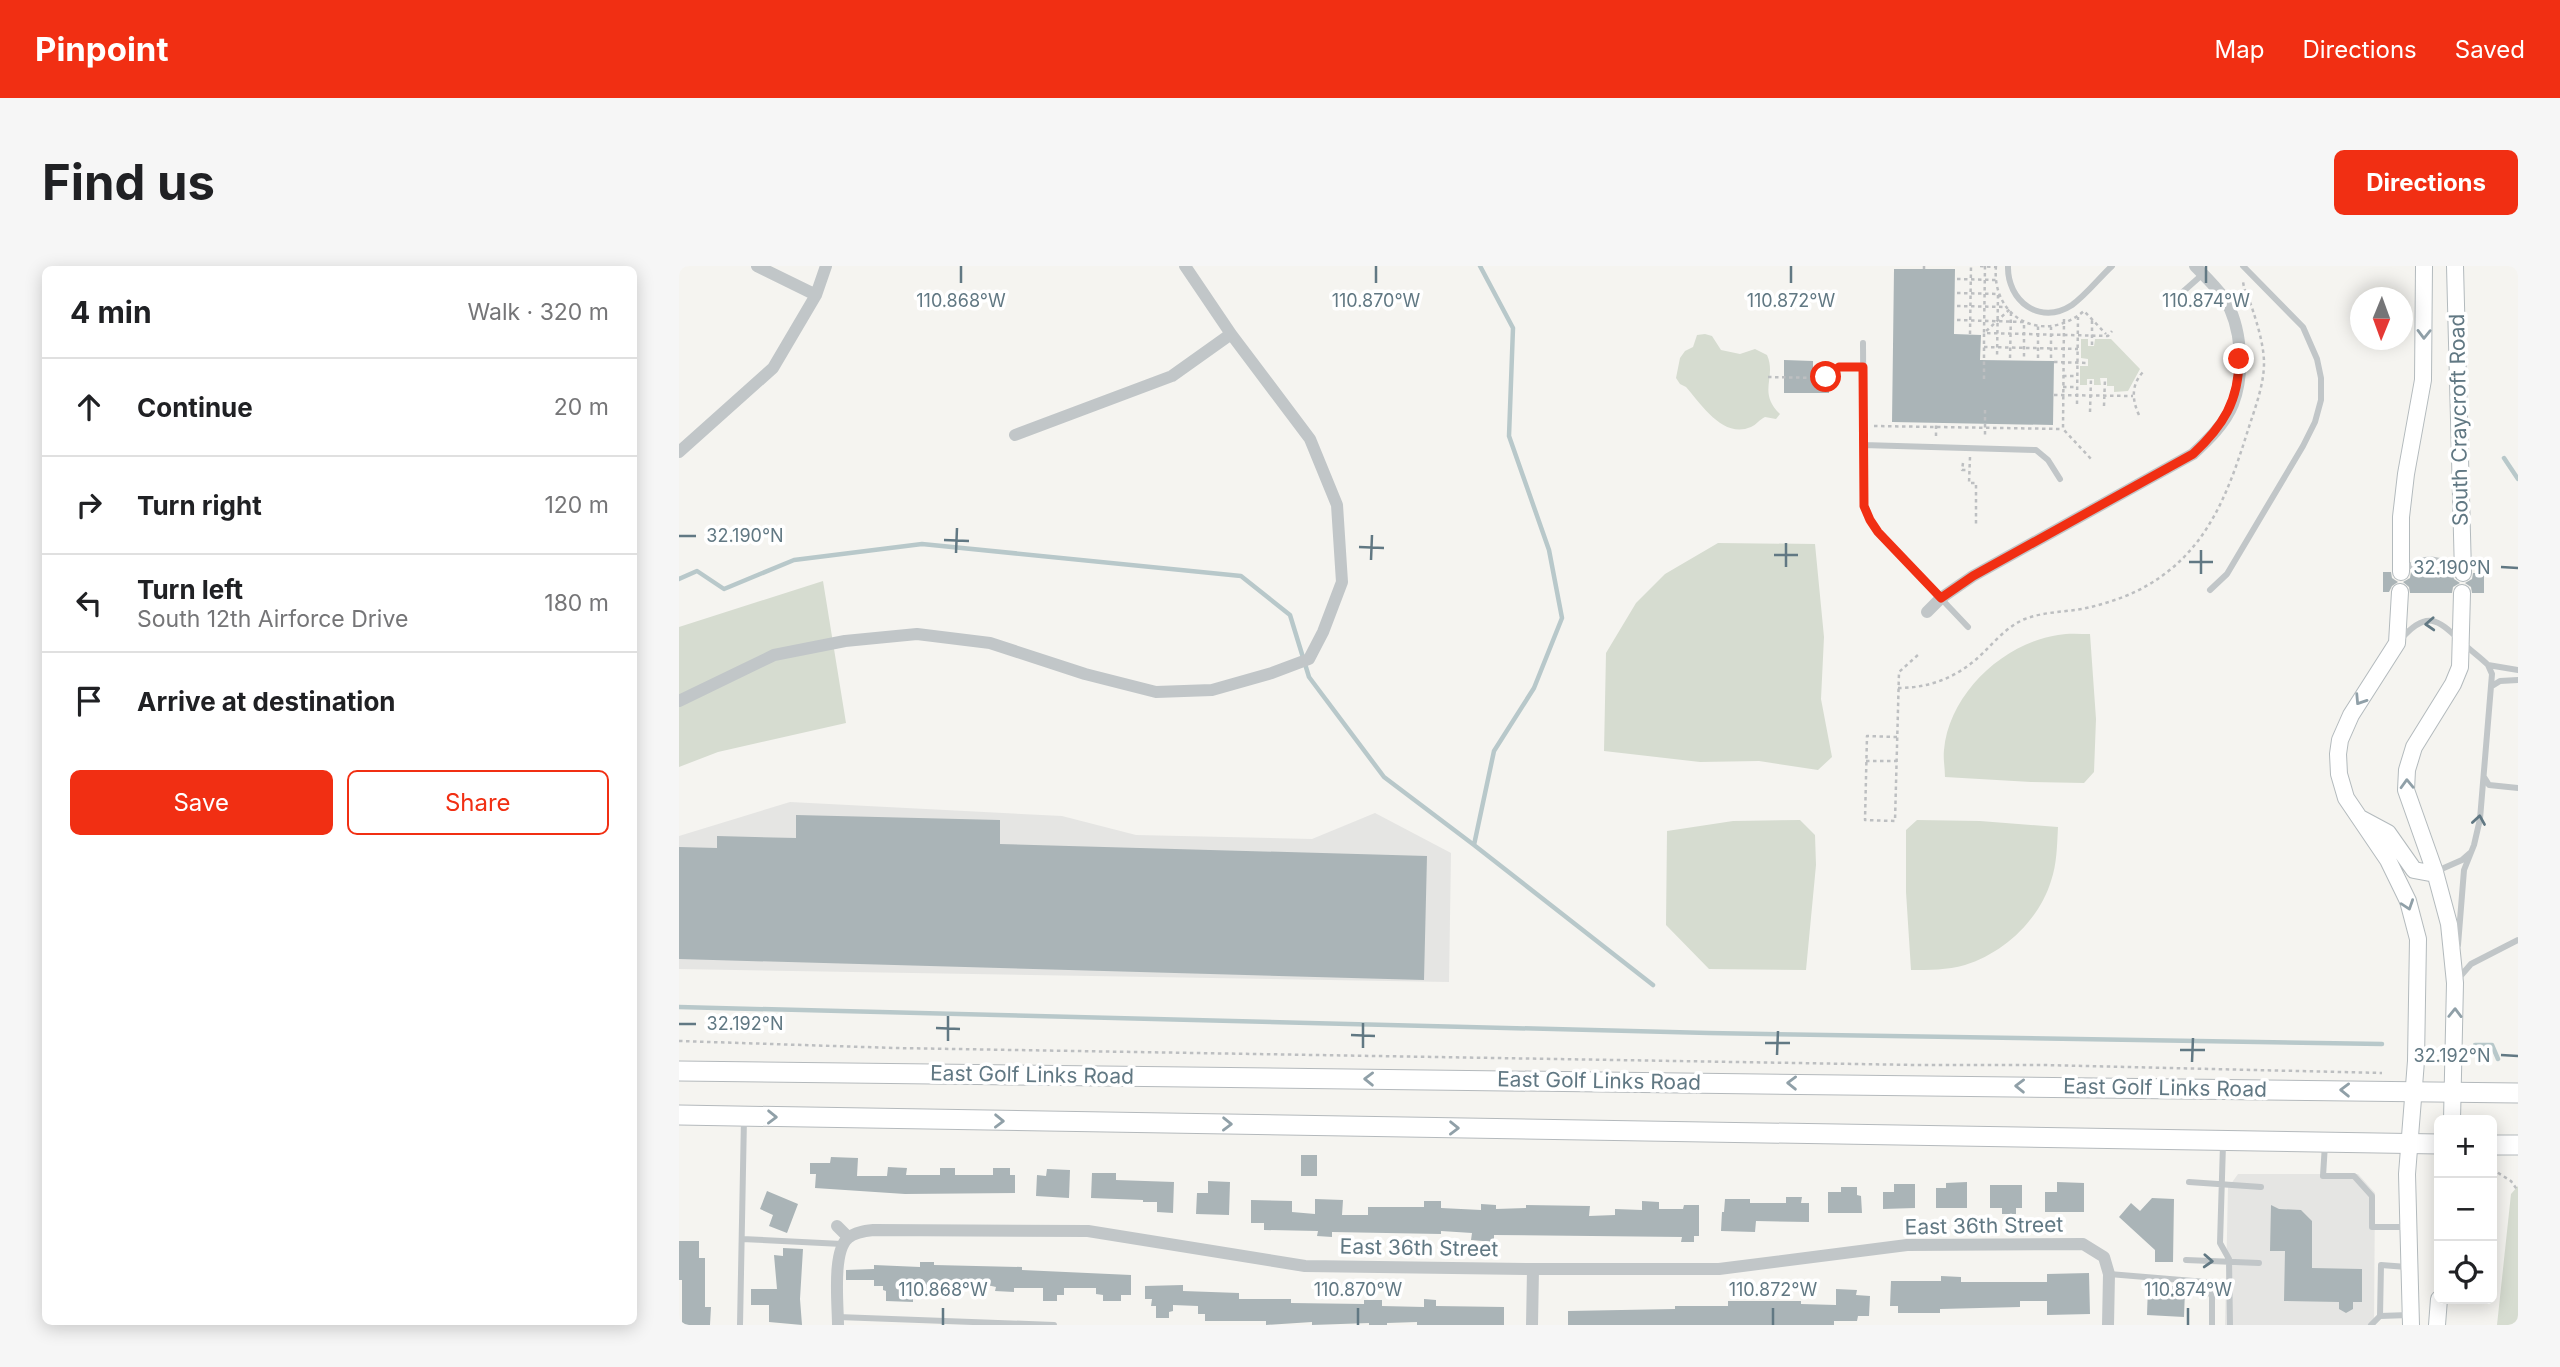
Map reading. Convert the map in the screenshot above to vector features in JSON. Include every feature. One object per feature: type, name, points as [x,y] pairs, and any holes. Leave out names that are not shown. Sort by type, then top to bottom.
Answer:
[{"type":"main road","name":"South Craycroft Road","points":[[2401,572],[2401,517],[2423,380],[2424,266]]},
{"type":"main road","name":"South Craycroft Road","points":[[2455,266],[2462,573]]},
{"type":"main road","points":[[2400,593],[2397,643],[2351,715],[2340,740],[2338,754],[2339,774],[2346,799],[2388,860],[2408,901],[2418,939],[2417,1056],[2407,1166],[2411,1320]]},
{"type":"main road","points":[[2452,1115],[2455,983],[2449,924],[2435,872],[2406,790],[2407,769],[2414,747],[2453,684],[2460,667],[2462,593]]},
{"type":"main road","points":[[2357,817],[2388,833],[2414,870],[2435,872]]},
{"type":"main road","name":"East Golf Links Road","points":[[679,1070],[2518,1093]]},
{"type":"main road","points":[[679,1115],[2434,1144]]},
{"type":"main road","points":[[2497,1144],[2518,1145]]},
{"type":"main road","points":[[2437,1325],[2439,1304]]},
{"type":"street","points":[[757,266],[816,295]]},
{"type":"street","points":[[679,452],[773,368],[816,295],[826,266]]},
{"type":"street","points":[[679,701],[774,655],[845,641],[918,634],[990,643],[1085,674],[1156,692],[1212,690],[1309,659],[1323,632],[1342,582],[1337,505],[1310,439],[1231,334],[1185,266]]},
{"type":"street","points":[[1927,612],[1941,598],[1973,576],[2193,454],[2214,434],[2233,404],[2239,374],[2238,344],[2224,299],[2199,270]]},
{"type":"street","points":[[1015,435],[1172,376],[1231,334]]},
{"type":"street","points":[[837,1226],[845,1241],[839,1258],[838,1321]]},
{"type":"street","name":"East 36th Street","points":[[845,1241],[860,1231],[874,1230],[1088,1231],[1305,1266],[1533,1269],[1719,1269],[1906,1245],[2083,1244],[2105,1257],[2109,1274]]},
{"type":"street","points":[[1532,1325],[1533,1269]]},
{"type":"street","points":[[2108,1325],[2109,1274]]},
{"type":"lane","points":[[2008,266],[2010,288],[2018,300],[2035,310],[2046,312],[2071,305],[2112,266]]},
{"type":"lane","points":[[2210,590],[2227,574],[2303,446],[2315,422],[2321,400],[2318,359],[2304,327],[2243,266]]},
{"type":"lane","points":[[2177,297],[2199,270]]},
{"type":"lane","points":[[1863,343],[1864,506],[1870,520],[1968,627]]},
{"type":"lane","points":[[1863,444],[2036,450],[2048,460],[2060,480]]},
{"type":"lane","points":[[2401,572],[2427,558],[2439,559],[2462,573]]},
{"type":"lane","points":[[2397,643],[2412,626],[2429,621],[2442,623],[2488,665],[2493,674],[2480,819],[2464,870],[2455,983]]},
{"type":"lane","points":[[2488,665],[2518,670]]},
{"type":"lane","points":[[2492,686],[2500,681],[2518,680]]},
{"type":"lane","points":[[2484,777],[2489,785],[2518,788]]},
{"type":"lane","points":[[2435,872],[2462,860],[2472,851]]},
{"type":"lane","points":[[2455,983],[2472,964],[2518,940]]},
{"type":"lane","points":[[740,1325],[744,1116]]},
{"type":"lane","points":[[2223,1140],[2221,1243],[2229,1262],[2230,1325]]},
{"type":"lane","points":[[2325,1142],[2323,1176],[2354,1176],[2372,1196],[2372,1227],[2407,1227]]},
{"type":"lane","points":[[2189,1182],[2261,1187]]},
{"type":"lane","points":[[742,1239],[845,1241]]},
{"type":"lane","points":[[2186,1259],[2259,1262]]},
{"type":"lane","points":[[2371,1325],[2380,1316],[2381,1265],[2409,1267]]},
{"type":"lane","points":[[2109,1274],[2206,1282],[2212,1297],[2212,1325]]},
{"type":"lane","points":[[2380,1316],[2411,1320]]},
{"type":"lane","points":[[838,1321],[1054,1325]]},
{"type":"path","points":[[1970,334],[1971,266]]},
{"type":"path","points":[[1980,266],[1996,267]]},
{"type":"path","points":[[1984,379],[1985,266]]},
{"type":"path","points":[[1898,688],[1920,687],[1949,678],[1982,654],[2005,630],[2022,620],[2104,604],[2139,590],[2159,577],[2191,549],[2217,513],[2227,493],[2262,380],[2264,355],[2252,308],[2243,289],[2243,282],[2236,274]]},
{"type":"path","points":[[1957,279],[1996,280]]},
{"type":"path","points":[[1957,293],[1998,294],[1997,358]]},
{"type":"path","points":[[1984,333],[2018,300]]},
{"type":"path","points":[[1957,306],[2006,307]]},
{"type":"path","points":[[2064,308],[2063,429],[2093,461]]},
{"type":"path","points":[[2010,358],[2011,312]]},
{"type":"path","points":[[2077,404],[2078,317]]},
{"type":"path","points":[[2092,319],[2092,345]]},
{"type":"path","points":[[1957,320],[2024,322],[2024,358]]},
{"type":"path","points":[[2038,326],[2038,358]]},
{"type":"path","points":[[2051,327],[2053,360],[2088,363]]},
{"type":"path","points":[[1984,333],[2108,336],[2112,331]]},
{"type":"path","points":[[1984,347],[2078,349]]},
{"type":"path","points":[[1768,377],[1821,378],[1839,367],[1863,367]]},
{"type":"path","points":[[2140,415],[2133,396],[2136,383],[2143,372]]},
{"type":"path","points":[[2063,376],[2077,376]]},
{"type":"path","points":[[2090,412],[2091,379]]},
{"type":"path","points":[[2104,406],[2105,379]]},
{"type":"path","points":[[2063,387],[2077,387]]},
{"type":"path","points":[[2054,395],[2133,396]]},
{"type":"path","points":[[1976,527],[1976,483],[1969,483],[1970,456],[1986,456],[1985,410]]},
{"type":"path","points":[[1936,425],[1936,446]]},
{"type":"path","points":[[1863,426],[2063,429]]},
{"type":"path","points":[[1962,463],[1962,470],[1969,470]]},
{"type":"path","points":[[1897,737],[1867,736],[1865,820],[1895,821],[1899,672],[1919,654]]},
{"type":"path","points":[[1866,761],[1896,761]]},
{"type":"path","points":[[679,1041],[895,1048],[2382,1073]]},
{"type":"path","points":[[2497,1172],[2511,1181],[2518,1191]]},
{"type":"shaded area","points":[[1697,335],[1712,336],[1721,350],[1740,354],[1755,349],[1767,355],[1770,370],[1768,391],[1773,406],[1780,414],[1776,419],[1765,417],[1751,427],[1731,428],[1714,418],[1686,387],[1680,384],[1676,378],[1680,358],[1685,351],[1693,347]]},
{"type":"shaded area","points":[[2081,339],[2088,339],[2088,346],[2094,346],[2095,339],[2111,339],[2140,369],[2128,391],[2114,392],[2114,386],[2107,386],[2107,378],[2100,378],[2101,385],[2094,385],[2094,379],[2087,379],[2087,385],[2080,385],[2080,366],[2088,366],[2088,359],[2081,358]]},
{"type":"shaded area","points":[[1718,543],[1815,544],[1824,637],[1821,699],[1832,757],[1818,770],[1759,761],[1700,762],[1604,751],[1606,653],[1636,603],[1665,574]]},
{"type":"shaded area","points":[[823,581],[846,723],[718,752],[679,767],[679,627]]},
{"type":"shaded area","points":[[2062,634],[2090,634],[2096,719],[2094,772],[2084,783],[1945,777],[1944,753],[1948,729],[1956,710],[1982,674],[2018,648],[2038,640]]},
{"type":"shaded area","points":[[790,802],[1062,816],[1136,835],[1312,839],[1375,813],[1451,853],[1449,982],[679,969],[679,836]]},
{"type":"shaded area","points":[[1800,820],[1815,835],[1816,865],[1806,970],[1709,969],[1666,925],[1667,831],[1733,821]]},
{"type":"shaded area","points":[[1917,820],[1980,821],[2058,827],[2053,875],[2038,909],[2018,933],[1979,960],[1952,968],[1911,970],[1906,892],[1906,830]]},
{"type":"shaded area","points":[[2238,1174],[2358,1174],[2375,1193],[2374,1325],[2225,1325],[2228,1188]]},
{"type":"shaded area","points":[[2518,1186],[2518,1325],[2497,1325],[2511,1194]]},
{"type":"building","points":[[1894,269],[1955,269],[1954,334],[1981,335],[1980,360],[2054,361],[2053,425],[1892,422]]},
{"type":"building","points":[[1784,360],[1813,361],[1813,380],[1829,380],[1829,393],[1784,393]]},
{"type":"building","points":[[2383,572],[2391,572],[2392,578],[2398,582],[2389,592],[2383,592]]},
{"type":"building","points":[[2411,572],[2452,573],[2454,579],[2460,583],[2453,587],[2452,593],[2410,593],[2409,587],[2403,582],[2410,578]]},
{"type":"building","points":[[2473,573],[2484,573],[2484,593],[2472,593],[2471,587],[2465,583],[2472,579]]},
{"type":"building","points":[[796,815],[1000,820],[1000,844],[1427,856],[1424,980],[679,959],[679,847],[717,848],[717,836],[796,838]]},
{"type":"building","points":[[1301,1155],[1317,1155],[1317,1176],[1301,1176]]},
{"type":"building","points":[[831,1157],[858,1158],[857,1176],[887,1176],[888,1167],[907,1168],[906,1175],[940,1175],[940,1168],[955,1168],[955,1175],[993,1175],[993,1168],[1010,1168],[1010,1175],[1015,1175],[1015,1193],[905,1194],[815,1188],[816,1174],[810,1174],[810,1163],[830,1163]]},
{"type":"building","points":[[1047,1169],[1070,1170],[1069,1198],[1036,1196],[1037,1175],[1046,1176]]},
{"type":"building","points":[[1092,1173],[1116,1173],[1116,1180],[1174,1182],[1173,1213],[1157,1212],[1157,1202],[1091,1198]]},
{"type":"building","points":[[1208,1181],[1230,1182],[1229,1215],[1196,1214],[1197,1193],[1208,1193]]},
{"type":"building","points":[[1967,1182],[1967,1208],[1936,1208],[1936,1188],[1946,1188],[1946,1183]]},
{"type":"building","points":[[2057,1182],[2084,1183],[2084,1212],[2045,1212],[2045,1192],[2057,1192]]},
{"type":"building","points":[[1894,1184],[1915,1184],[1915,1208],[1883,1209],[1883,1192],[1894,1192]]},
{"type":"building","points":[[1990,1185],[2022,1185],[2022,1208],[2016,1208],[2016,1214],[2002,1214],[2002,1208],[1990,1208]]},
{"type":"building","points":[[1841,1187],[1857,1187],[1857,1195],[1861,1196],[1862,1213],[1828,1213],[1828,1192],[1841,1192]]},
{"type":"building","points":[[767,1191],[798,1204],[787,1233],[769,1226],[773,1215],[760,1209]]},
{"type":"building","points":[[1786,1197],[1802,1197],[1801,1203],[1809,1203],[1809,1222],[1756,1221],[1755,1232],[1721,1231],[1725,1199],[1750,1199],[1750,1203],[1786,1203]]},
{"type":"building","points":[[2152,1198],[2174,1199],[2173,1262],[2155,1262],[2155,1250],[2119,1217],[2131,1203],[2140,1211]]},
{"type":"building","points":[[1315,1199],[1343,1200],[1342,1215],[1368,1215],[1368,1207],[1424,1207],[1424,1201],[1441,1201],[1441,1208],[1481,1210],[1481,1204],[1496,1205],[1496,1209],[1526,1208],[1526,1205],[1590,1206],[1589,1216],[1615,1215],[1615,1209],[1642,1210],[1642,1201],[1659,1202],[1659,1209],[1683,1209],[1684,1205],[1699,1205],[1699,1236],[1694,1236],[1694,1242],[1681,1242],[1682,1237],[1494,1235],[1494,1242],[1471,1240],[1472,1233],[1441,1231],[1441,1234],[1332,1232],[1332,1237],[1317,1236],[1318,1231],[1264,1230],[1264,1223],[1251,1223],[1251,1200],[1292,1201],[1292,1212],[1315,1214]]},
{"type":"building","points":[[2271,1205],[2279,1209],[2301,1210],[2312,1221],[2312,1268],[2362,1269],[2362,1302],[2353,1302],[2353,1309],[2346,1313],[2339,1309],[2339,1302],[2284,1301],[2285,1251],[2270,1251]]},
{"type":"building","points":[[679,1241],[699,1241],[699,1258],[705,1258],[705,1307],[711,1307],[710,1325],[682,1325]]},
{"type":"building","points":[[783,1248],[803,1249],[800,1299],[802,1325],[769,1322],[769,1305],[751,1305],[751,1289],[777,1289],[774,1255],[783,1256]]},
{"type":"building","points":[[920,1262],[934,1262],[934,1265],[1022,1267],[1022,1270],[1131,1275],[1131,1295],[1121,1295],[1121,1301],[1103,1301],[1103,1295],[1096,1294],[1096,1288],[1064,1288],[1064,1295],[1057,1295],[1057,1301],[1043,1301],[1043,1288],[1014,1288],[1014,1292],[995,1291],[996,1287],[987,1285],[955,1283],[954,1292],[913,1291],[913,1302],[886,1301],[886,1291],[883,1286],[874,1286],[874,1280],[846,1280],[846,1270],[874,1269],[874,1265],[920,1267]]},
{"type":"building","points":[[2089,1273],[2090,1314],[2047,1315],[2047,1301],[2020,1301],[2020,1307],[1940,1309],[1940,1313],[1898,1313],[1898,1306],[1890,1306],[1891,1281],[1941,1281],[1941,1276],[1961,1277],[1961,1282],[2047,1282],[2047,1274]]},
{"type":"building","points":[[1183,1285],[1183,1291],[1239,1293],[1239,1299],[1291,1299],[1291,1303],[1364,1304],[1364,1300],[1382,1300],[1382,1306],[1424,1307],[1424,1299],[1436,1300],[1436,1306],[1504,1307],[1504,1325],[1417,1325],[1417,1322],[1387,1325],[1312,1325],[1312,1322],[1266,1325],[1266,1321],[1205,1321],[1205,1314],[1198,1314],[1198,1306],[1173,1305],[1169,1318],[1156,1318],[1156,1306],[1151,1306],[1152,1299],[1145,1299],[1145,1286]]},
{"type":"building","points":[[2148,1286],[2177,1286],[2177,1290],[2185,1290],[2184,1317],[2147,1315]]},
{"type":"building","points":[[1836,1289],[1857,1290],[1856,1295],[1870,1296],[1869,1316],[1858,1316],[1857,1321],[1834,1321],[1834,1325],[1568,1325],[1568,1311],[1728,1306],[1728,1301],[1801,1301],[1801,1304],[1836,1305]]},
{"type":"waterway","points":[[1480,266],[1513,328],[1509,436],[1549,550],[1562,618],[1534,688],[1494,751],[1474,845],[1653,985]]},
{"type":"waterway","points":[[2504,458],[2518,479]]},
{"type":"waterway","points":[[679,579],[697,571],[724,589],[794,560],[922,544],[1241,576],[1290,615],[1309,677],[1384,777],[1474,845]]},
{"type":"waterway","points":[[679,1007],[1709,1033],[2382,1044]]},
{"type":"waterway","points":[[2475,1045],[2492,1045],[2498,1059]]},
{"type":"route","points":[[1826,377],[1839,367],[1863,367],[1864,506],[1878,532],[1941,598],[1973,576],[2193,454],[2214,434],[2233,404],[2239,359]]}]
